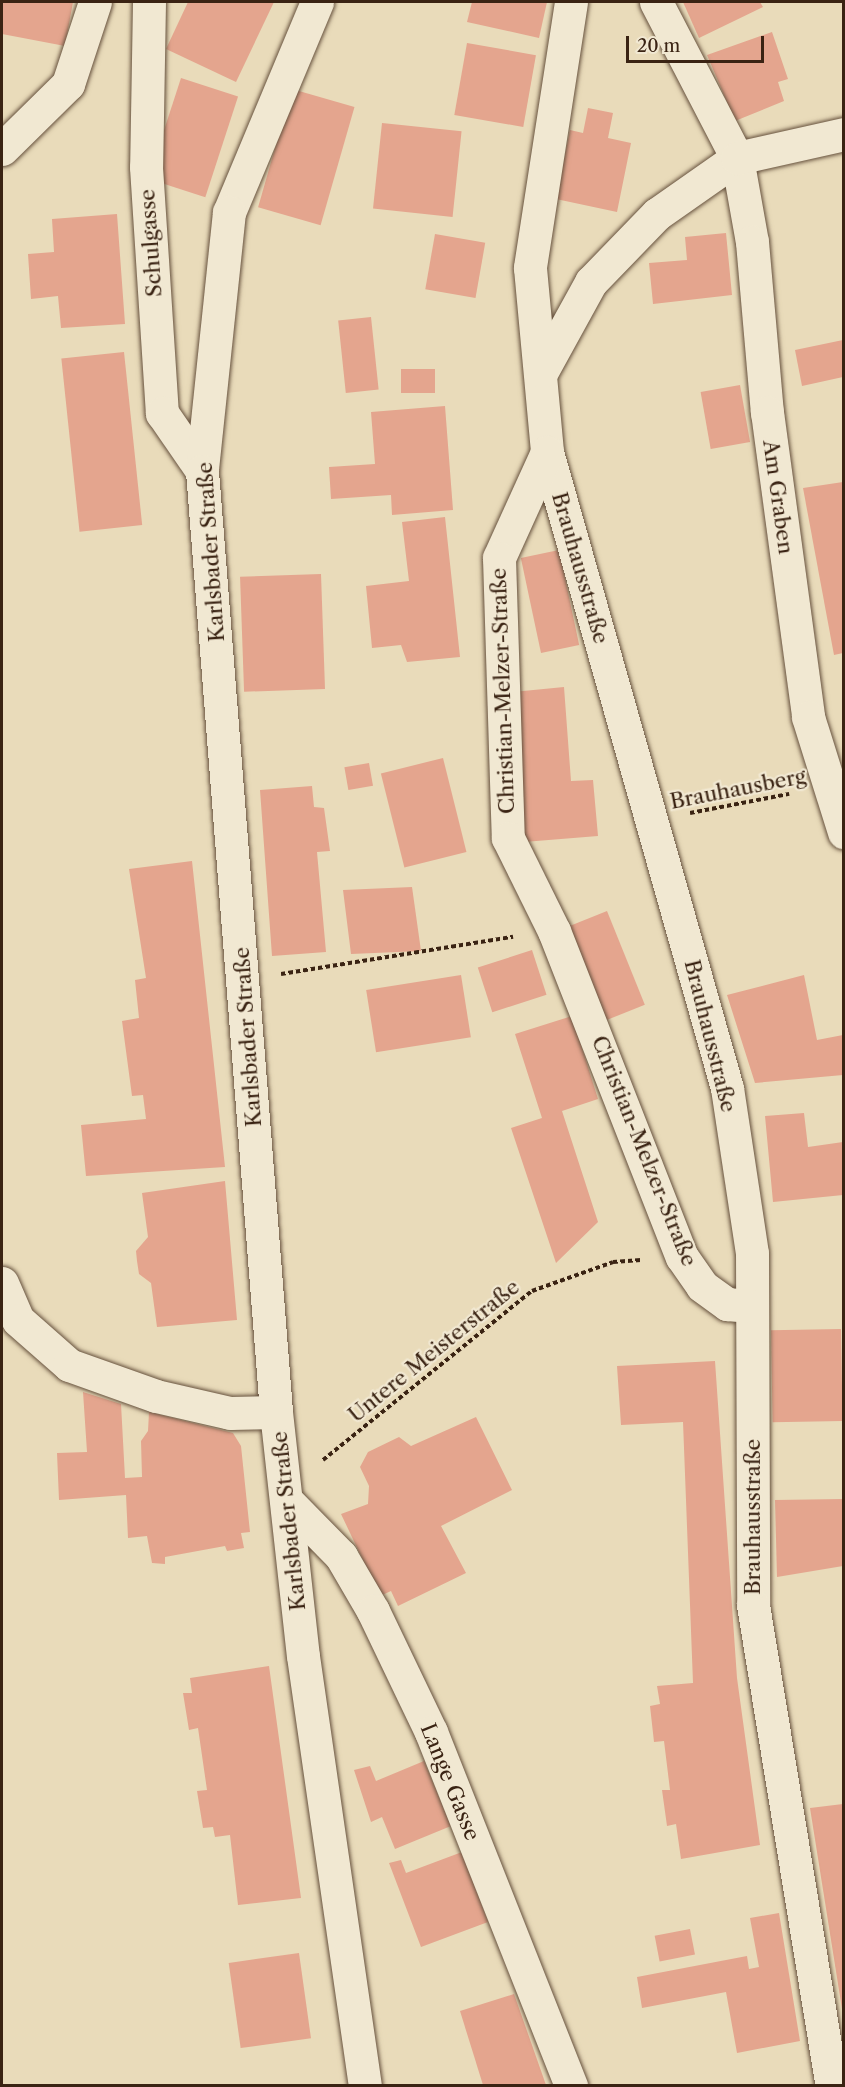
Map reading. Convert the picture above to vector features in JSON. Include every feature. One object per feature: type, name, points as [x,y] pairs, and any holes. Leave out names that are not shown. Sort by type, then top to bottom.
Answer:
[{"type":"street","points":[[2,149],[68,84],[95,2]]},
{"type":"street","name":"Schulgasse","points":[[149,2],[146,167],[162,413],[202,471]]},
{"type":"street","name":"Karlsbader Straße","points":[[317,2],[229,212],[202,471],[244,980],[276,1412],[287,1488],[303,1656],[365,2085]]},
{"type":"street","name":"Brauhausstraße","points":[[571,2],[530,268],[542,371],[547,452],[726,1088],[752,1253],[753,1605],[832,2085]]},
{"type":"street","name":"Am Graben","points":[[656,2],[737,158],[752,242],[767,412],[808,717],[843,832]]},
{"type":"street","points":[[542,371],[591,282],[657,214],[737,158],[843,134]]},
{"type":"street","name":"Christian-Melzer-Straße","points":[[547,452],[499,558],[508,838],[554,931],[682,1257],[702,1286],[727,1304],[751,1306]]},
{"type":"street","points":[[2,1283],[18,1320],[69,1365],[156,1396],[230,1413],[276,1412]]},
{"type":"street","name":"Lange Gasse","points":[[287,1488],[341,1556],[378,1621],[431,1732],[571,2085]]},
{"type":"path","name":"Brauhausberg","points":[[651,821],[830,786]]},
{"type":"path","points":[[244,980],[554,931]]},
{"type":"path","name":"Untere Meisterstraße","points":[[287,1488],[532,1291],[614,1262],[682,1257]]},
{"type":"building","points":[[2,2],[73,2],[65,46],[2,34]]},
{"type":"building","points":[[188,2],[274,2],[236,82],[166,49]]},
{"type":"building","points":[[472,2],[547,2],[539,38],[467,22]]},
{"type":"building","points":[[683,2],[760,2],[763,7],[699,38]]},
{"type":"building","points":[[772,32],[788,79],[778,82],[784,101],[735,121],[707,55]]},
{"type":"building","points":[[467,43],[536,55],[523,127],[454,115]]},
{"type":"building","points":[[181,78],[238,97],[205,197],[148,179]]},
{"type":"building","points":[[292,89],[354,107],[321,225],[258,207]]},
{"type":"building","points":[[588,108],[613,113],[608,138],[631,143],[617,212],[556,199],[570,130],[583,133]]},
{"type":"building","points":[[382,123],[462,131],[453,217],[373,209]]},
{"type":"building","points":[[117,214],[125,324],[61,328],[58,296],[31,299],[28,254],[54,252],[52,219]]},
{"type":"building","points":[[726,233],[732,295],[653,304],[649,263],[687,260],[685,237]]},
{"type":"building","points":[[435,234],[485,243],[476,298],[425,289]]},
{"type":"building","points":[[371,317],[379,390],[346,393],[338,320]]},
{"type":"building","points":[[843,340],[843,377],[802,386],[795,350]]},
{"type":"building","points":[[124,352],[142,525],[80,532],[61,359]]},
{"type":"building","points":[[401,369],[435,369],[435,393],[401,393]]},
{"type":"building","points":[[740,385],[750,442],[711,449],[701,392]]},
{"type":"building","points":[[445,406],[453,510],[392,515],[391,495],[331,499],[329,467],[375,464],[371,412]]},
{"type":"building","points":[[843,482],[843,653],[834,655],[803,488]]},
{"type":"building","points":[[445,517],[460,657],[407,662],[401,645],[372,648],[366,586],[409,581],[402,522]]},
{"type":"building","points":[[559,550],[579,645],[541,653],[521,558]]},
{"type":"building","points":[[321,574],[325,689],[244,692],[240,577]]},
{"type":"building","points":[[564,687],[571,781],[593,780],[598,836],[524,842],[513,692]]},
{"type":"building","points":[[443,758],[466,852],[404,868],[381,773]]},
{"type":"building","points":[[369,763],[373,786],[348,790],[344,767]]},
{"type":"building","points":[[312,786],[314,807],[324,808],[330,851],[317,852],[326,952],[272,956],[260,790]]},
{"type":"building","points":[[192,861],[225,1167],[86,1176],[81,1125],[146,1119],[143,1095],[132,1096],[122,1021],[139,1018],[135,980],[146,978],[129,869]]},
{"type":"building","points":[[412,887],[421,951],[351,954],[343,890]]},
{"type":"building","points":[[607,911],[645,1005],[605,1021],[567,927]]},
{"type":"building","points":[[532,950],[547,995],[492,1012],[478,968]]},
{"type":"building","points":[[461,975],[471,1037],[376,1052],[366,990]]},
{"type":"building","points":[[804,975],[817,1040],[843,1035],[843,1075],[755,1083],[727,995]]},
{"type":"building","points":[[572,1016],[598,1099],[562,1111],[598,1222],[556,1263],[511,1128],[542,1118],[515,1034]]},
{"type":"building","points":[[804,1113],[808,1147],[843,1142],[843,1195],[773,1202],[765,1116]]},
{"type":"building","points":[[225,1181],[237,1320],[157,1327],[151,1283],[139,1274],[137,1261],[136,1251],[148,1237],[142,1193]]},
{"type":"building","points":[[841,1329],[843,1421],[773,1422],[771,1330]]},
{"type":"building","points":[[715,1361],[737,1678],[760,1845],[681,1859],[676,1824],[667,1826],[662,1790],[670,1790],[664,1741],[654,1742],[650,1706],[660,1704],[657,1686],[693,1683],[683,1422],[621,1425],[617,1366]]},
{"type":"building","points":[[83,1392],[121,1404],[125,1478],[142,1477],[141,1441],[148,1431],[149,1412],[233,1433],[241,1446],[250,1532],[241,1533],[244,1548],[227,1551],[225,1546],[165,1557],[165,1564],[152,1563],[147,1536],[128,1538],[126,1495],[59,1500],[57,1453],[87,1452]]},
{"type":"building","points":[[476,1417],[512,1490],[441,1526],[466,1573],[398,1606],[391,1591],[380,1596],[341,1514],[368,1504],[369,1486],[360,1467],[368,1452],[399,1437],[411,1446]]},
{"type":"building","points":[[843,1499],[843,1566],[777,1577],[775,1500]]},
{"type":"building","points":[[269,1666],[301,1898],[238,1905],[230,1835],[215,1837],[213,1827],[203,1828],[197,1791],[207,1790],[198,1728],[189,1730],[183,1693],[192,1693],[190,1678]]},
{"type":"building","points":[[424,1761],[451,1826],[395,1849],[382,1817],[371,1822],[354,1770],[370,1766],[376,1781]]},
{"type":"building","points":[[843,1804],[843,2009],[842,2009],[810,1808]]},
{"type":"building","points":[[462,1852],[488,1922],[421,1947],[389,1863],[401,1860],[406,1873]]},
{"type":"building","points":[[779,1913],[800,2041],[737,2053],[726,1992],[642,2008],[637,1977],[747,1956],[749,1969],[759,1967],[750,1918]]},
{"type":"building","points":[[690,1929],[695,1955],[660,1961],[655,1936]]},
{"type":"building","points":[[299,1953],[311,2038],[241,2048],[229,1963]]},
{"type":"building","points":[[514,1994],[546,2085],[483,2085],[460,2011]]}]
